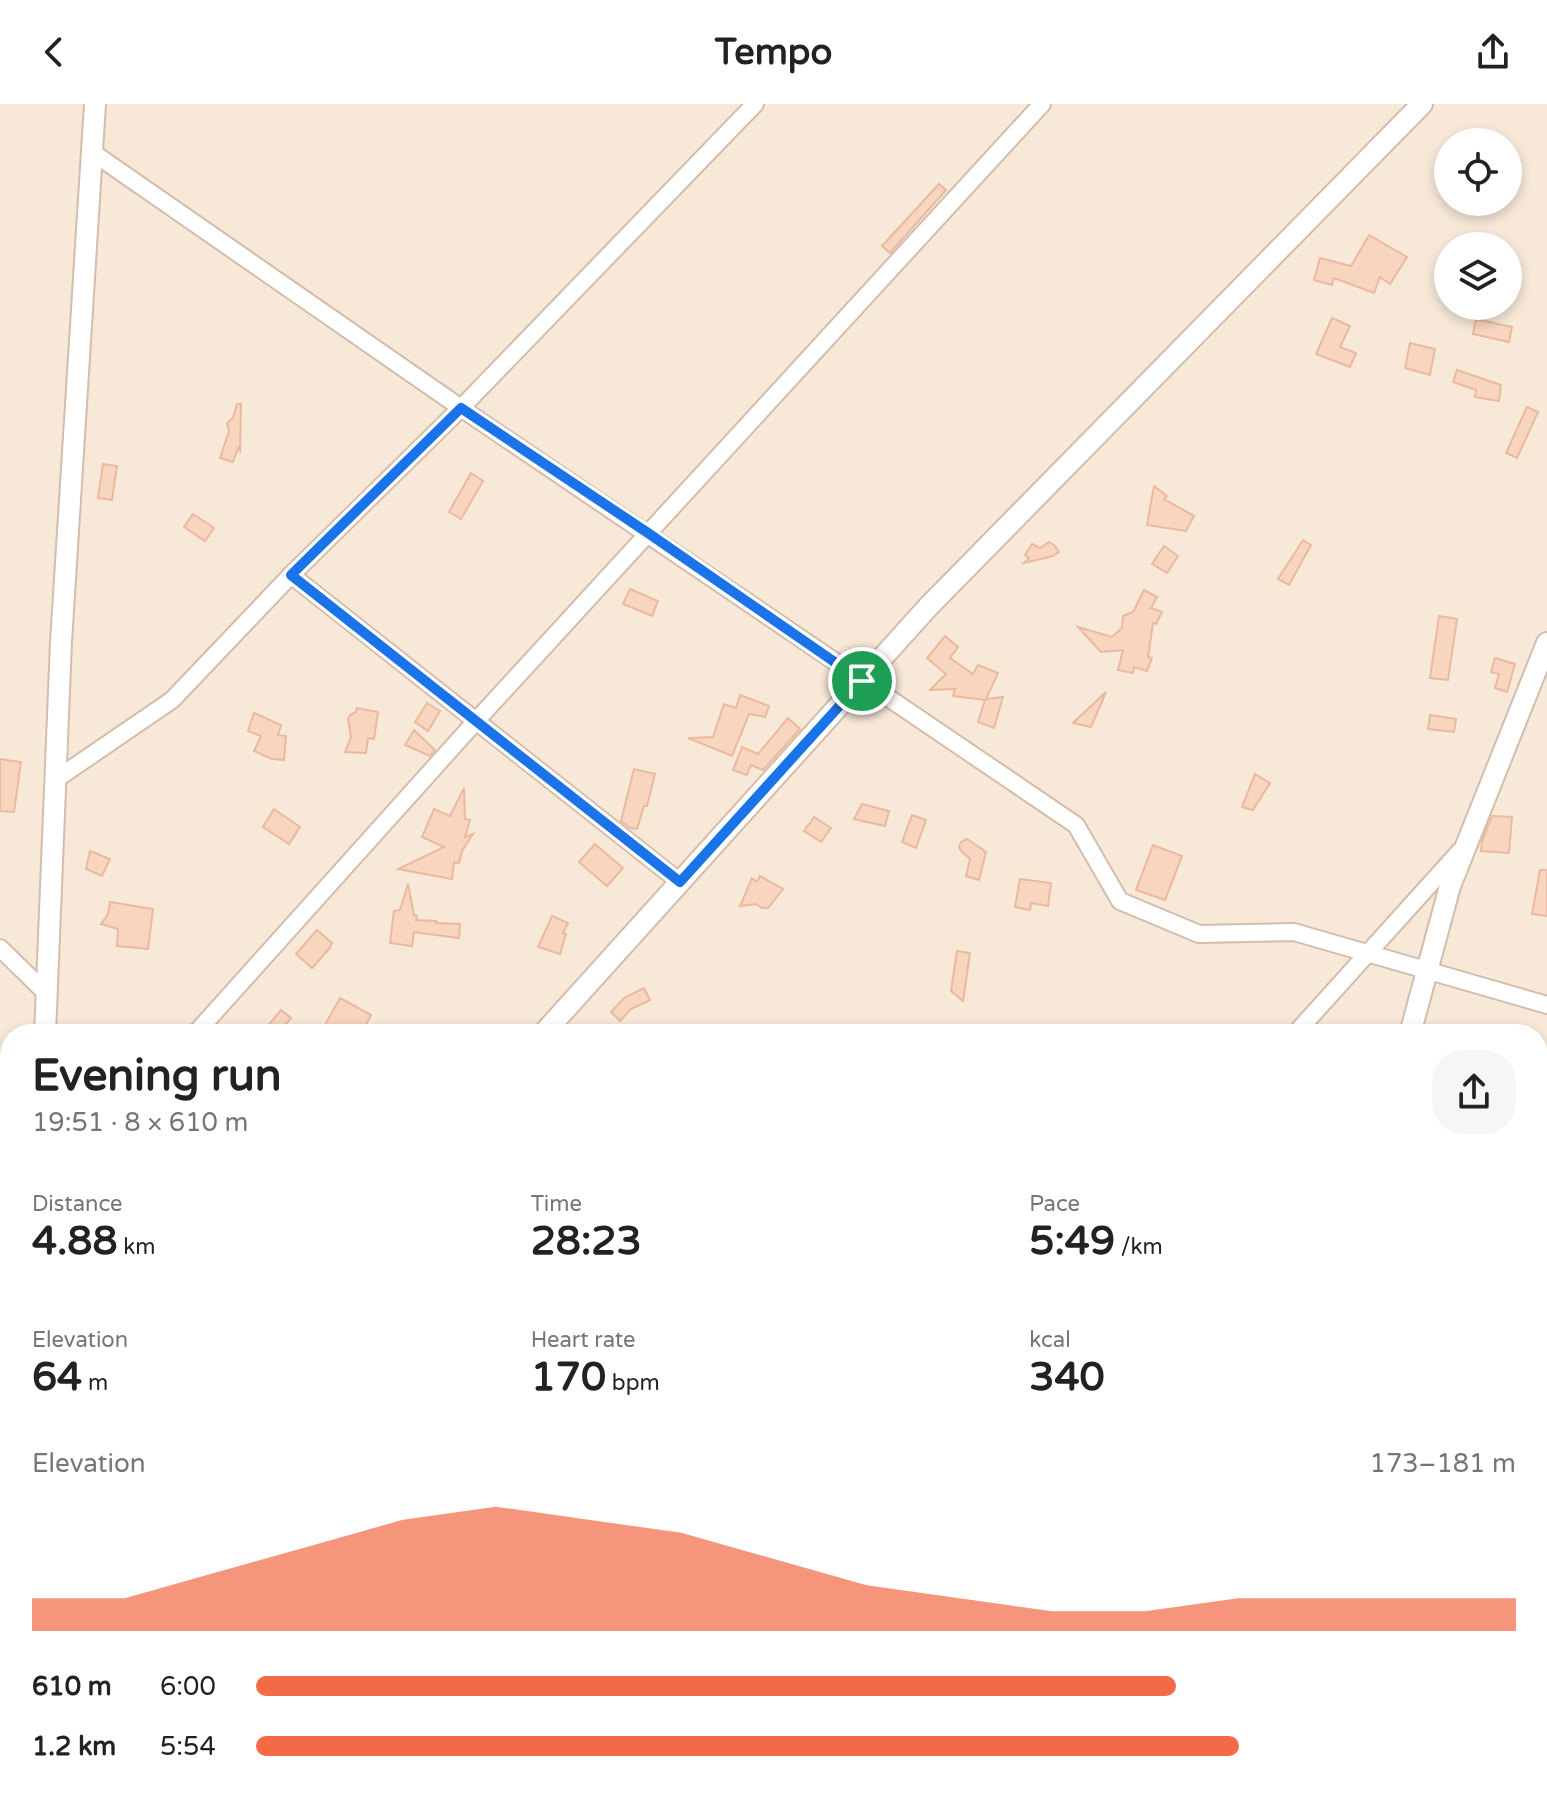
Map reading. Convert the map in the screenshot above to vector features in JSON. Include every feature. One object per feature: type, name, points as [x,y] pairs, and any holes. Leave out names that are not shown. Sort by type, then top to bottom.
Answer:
[{"type":"street","points":[[46,1024],[61,642],[95,104]]},
{"type":"street","points":[[55,780],[172,700],[291,575],[461,408],[755,104]]},
{"type":"street","points":[[204,1024],[476,721],[1042,104]]},
{"type":"street","points":[[552,1024],[928,607],[1422,104]]},
{"type":"street","points":[[92,152],[461,408],[1076,825],[1120,901],[1199,934],[1294,932],[1547,1005]]},
{"type":"street","points":[[291,575],[680,882]]},
{"type":"street","points":[[1413,1024],[1450,886],[1547,643]]},
{"type":"street","points":[[1304,1024],[1466,844]]},
{"type":"street","points":[[0,948],[47,994]]},
{"type":"shaded area","points":[[0,104],[1547,104],[1547,1024],[0,1024]]},
{"type":"building","points":[[939,184],[946,190],[890,253],[882,246]]},
{"type":"building","points":[[1369,235],[1407,257],[1390,284],[1380,277],[1374,293],[1334,278],[1332,285],[1314,280],[1320,258],[1351,266]]},
{"type":"building","points":[[1332,318],[1350,326],[1340,347],[1356,353],[1350,367],[1316,354]]},
{"type":"building","points":[[1476,320],[1512,327],[1509,342],[1473,334]]},
{"type":"building","points":[[1410,343],[1435,349],[1430,375],[1405,368]]},
{"type":"building","points":[[1457,370],[1501,385],[1499,401],[1475,397],[1476,390],[1453,382]]},
{"type":"building","points":[[237,404],[241,404],[240,451],[238,448],[233,462],[220,458],[229,431],[227,423],[233,418]]},
{"type":"building","points":[[1527,407],[1538,412],[1517,458],[1506,453]]},
{"type":"building","points":[[103,464],[117,466],[112,500],[98,498]]},
{"type":"building","points":[[471,473],[483,481],[461,519],[449,512]]},
{"type":"building","points":[[1154,486],[1167,496],[1164,499],[1194,516],[1186,531],[1147,525]]},
{"type":"building","points":[[193,514],[214,528],[205,541],[184,527]]},
{"type":"building","points":[[1303,540],[1311,545],[1289,585],[1278,579]]},
{"type":"building","points":[[1049,542],[1059,552],[1024,563],[1029,558],[1025,555],[1032,544],[1040,548]]},
{"type":"building","points":[[1164,546],[1178,556],[1167,573],[1152,564]]},
{"type":"building","points":[[630,589],[658,601],[652,616],[623,604]]},
{"type":"building","points":[[1144,590],[1157,597],[1151,608],[1162,612],[1156,624],[1153,623],[1148,657],[1152,658],[1147,671],[1134,667],[1133,673],[1118,670],[1123,650],[1101,652],[1078,627],[1112,637],[1122,628],[1123,616],[1133,612]]},
{"type":"building","points":[[1439,616],[1457,619],[1448,680],[1430,678]]},
{"type":"building","points":[[945,636],[958,647],[950,658],[973,674],[978,665],[998,673],[986,699],[1003,697],[994,728],[978,722],[985,700],[953,696],[955,689],[930,690],[946,674],[927,658]]},
{"type":"building","points":[[1495,658],[1515,664],[1507,692],[1495,688],[1499,674],[1491,672]]},
{"type":"building","points":[[1106,692],[1091,727],[1073,723]]},
{"type":"building","points":[[740,695],[769,706],[765,717],[749,714],[732,756],[688,738],[713,737],[724,704],[736,708]]},
{"type":"building","points":[[427,703],[440,711],[428,731],[415,722]]},
{"type":"building","points":[[357,708],[378,712],[374,739],[368,738],[366,753],[345,752],[351,737],[348,719]]},
{"type":"building","points":[[254,713],[281,725],[278,735],[286,736],[284,760],[272,759],[254,751],[261,736],[248,731]]},
{"type":"building","points":[[1430,715],[1456,719],[1454,732],[1428,729]]},
{"type":"building","points":[[788,718],[800,729],[763,770],[751,765],[747,775],[733,770],[742,747],[758,754]]},
{"type":"building","points":[[414,730],[435,750],[430,756],[405,745]]},
{"type":"building","points":[[0,759],[21,762],[14,812],[0,811]]},
{"type":"building","points":[[634,769],[655,774],[637,829],[621,821]]},
{"type":"building","points":[[1255,774],[1270,783],[1253,810],[1242,807]]},
{"type":"building","points":[[464,788],[465,819],[470,820],[465,837],[473,834],[462,851],[459,863],[454,862],[452,879],[398,869],[444,847],[422,837],[434,809],[450,816]]},
{"type":"building","points":[[862,804],[889,811],[885,826],[854,819]]},
{"type":"building","points":[[274,809],[300,827],[289,844],[263,827]]},
{"type":"building","points":[[912,815],[926,820],[916,848],[902,842]]},
{"type":"building","points":[[1492,816],[1512,817],[1509,853],[1481,851]]},
{"type":"building","points":[[814,817],[831,828],[821,842],[804,831]]},
{"type":"building","points":[[967,839],[986,852],[979,880],[966,876],[970,859],[959,847]]},
{"type":"building","points":[[595,844],[623,868],[607,886],[579,862]]},
{"type":"building","points":[[1153,845],[1182,856],[1165,900],[1136,890]]},
{"type":"building","points":[[90,851],[110,859],[102,876],[86,869]]},
{"type":"building","points":[[1540,870],[1547,870],[1547,916],[1532,914]]},
{"type":"building","points":[[760,876],[783,889],[768,908],[756,904],[740,906],[752,878],[757,882]]},
{"type":"building","points":[[1020,879],[1051,883],[1048,906],[1031,903],[1030,910],[1015,907]]},
{"type":"building","points":[[408,884],[416,920],[460,924],[459,938],[414,932],[412,946],[390,943],[394,911],[400,910]]},
{"type":"building","points":[[110,902],[153,909],[148,949],[117,946],[118,929],[101,924],[108,914]]},
{"type":"building","points":[[552,916],[568,923],[560,954],[538,947]]},
{"type":"building","points":[[317,930],[332,943],[312,968],[296,954]]},
{"type":"building","points":[[957,951],[970,953],[963,1001],[951,991]]},
{"type":"building","points":[[644,988],[650,1000],[631,1009],[620,1021],[611,1012],[624,998]]},
{"type":"building","points":[[340,998],[371,1015],[366,1024],[326,1024]]},
{"type":"building","points":[[281,1010],[291,1018],[286,1024],[269,1024]]},
{"type":"route","points":[[461,408],[862,681],[680,882],[291,575],[461,408]]}]
